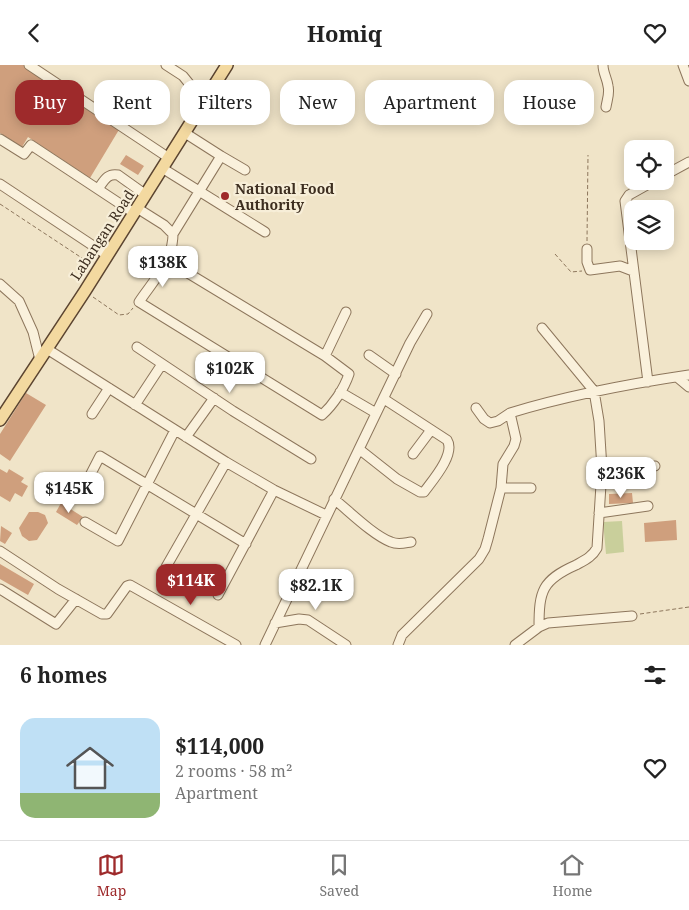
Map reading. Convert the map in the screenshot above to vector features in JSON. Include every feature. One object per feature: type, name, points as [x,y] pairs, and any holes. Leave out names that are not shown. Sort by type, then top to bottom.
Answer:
[{"type":"main road","name":"Labangan Road","points":[[217,80],[227,65]]},
{"type":"main road","name":"Labangan Road","points":[[0,420],[40,361],[190,125]]},
{"type":"street","points":[[29,65],[166,163],[200,191],[265,232]]},
{"type":"street","points":[[166,65],[186,80]]},
{"type":"street","points":[[603,65],[609,93],[606,107]]},
{"type":"street","points":[[683,65],[689,81]]},
{"type":"street","points":[[185,133],[244,170]]},
{"type":"street","points":[[0,139],[24,154],[31,145],[98,189],[135,211],[164,225],[173,234]]},
{"type":"street","points":[[168,261],[325,356],[349,374],[347,382],[328,409],[322,415],[138,302],[168,261],[173,246],[173,234],[220,156]]},
{"type":"street","points":[[674,170],[689,162]]},
{"type":"street","points":[[98,189],[108,175],[113,174],[118,175],[146,195]]},
{"type":"street","points":[[0,184],[107,255]]},
{"type":"street","points":[[638,190],[629,195],[625,201],[648,382]]},
{"type":"street","points":[[587,249],[587,263],[590,269],[620,266],[634,271]]},
{"type":"street","points":[[0,284],[19,301],[32,333],[40,361]]},
{"type":"street","points":[[325,356],[346,312]]},
{"type":"street","points":[[265,645],[358,449],[410,343],[427,314]]},
{"type":"street","points":[[539,627],[539,607],[546,583],[559,573],[592,557],[597,548],[602,469],[599,421],[594,391],[542,328]]},
{"type":"street","points":[[137,347],[311,459]]},
{"type":"street","points":[[47,349],[226,462],[274,490],[326,515]]},
{"type":"street","points":[[369,355],[396,374]]},
{"type":"street","points":[[135,405],[162,364]]},
{"type":"street","points":[[476,407],[490,423],[498,421],[510,413],[556,399],[689,375]]},
{"type":"street","points":[[678,377],[689,387]]},
{"type":"street","points":[[92,414],[109,388]]},
{"type":"street","points":[[340,392],[376,413]]},
{"type":"street","points":[[186,437],[214,398]]},
{"type":"street","points":[[358,449],[397,479],[420,492],[424,492],[440,471],[449,449],[450,444],[447,440],[384,399]]},
{"type":"street","points":[[398,645],[402,635],[479,559],[488,539],[501,488],[503,464],[516,439],[510,413]]},
{"type":"street","points":[[86,522],[118,541],[175,430]]},
{"type":"street","points":[[413,454],[431,430]]},
{"type":"street","points":[[80,495],[100,457],[246,545]]},
{"type":"street","points":[[166,567],[226,462]]},
{"type":"street","points":[[602,469],[655,466]]},
{"type":"street","points":[[501,488],[531,488]]},
{"type":"street","points":[[218,595],[274,490]]},
{"type":"street","points":[[334,499],[378,535],[392,543],[411,542]]},
{"type":"street","points":[[599,513],[648,506]]},
{"type":"street","points":[[0,551],[102,615],[107,614],[127,586],[130,585],[236,645]]},
{"type":"street","points":[[0,589],[56,624],[76,599]]},
{"type":"street","points":[[515,645],[539,627],[556,621],[632,616]]},
{"type":"street","points":[[275,623],[299,619],[308,620],[346,645]]},
{"type":"path","points":[[587,249],[588,155]]},
{"type":"path","points":[[0,204],[98,269]]},
{"type":"path","points":[[555,254],[574,273],[590,269]]},
{"type":"path","points":[[85,291],[119,315],[128,314],[138,302]]},
{"type":"path","points":[[632,616],[689,607]]},
{"type":"green space","points":[[622,521],[624,552],[606,554],[603,522]]},
{"type":"building","points":[[0,65],[23,65],[46,80],[15,80],[15,125],[84,125],[84,105],[94,111],[94,125],[115,125],[120,128],[90,178],[28,137],[22,147],[0,133]]},
{"type":"building","points":[[126,155],[144,166],[138,175],[120,164]]},
{"type":"building","points":[[26,393],[46,405],[10,461],[0,454],[0,434]]},
{"type":"building","points":[[0,469],[7,473],[9,469],[24,478],[21,482],[28,486],[22,497],[15,493],[10,502],[0,496]]},
{"type":"building","points":[[632,493],[633,503],[609,504],[609,494]]},
{"type":"building","points":[[61,503],[83,517],[77,525],[56,512]]},
{"type":"building","points":[[29,512],[38,512],[45,515],[48,523],[37,540],[29,541],[22,536],[19,528]]},
{"type":"building","points":[[676,520],[677,540],[645,542],[644,523]]},
{"type":"building","points":[[1,526],[12,533],[5,544],[0,541]]},
{"type":"building","points":[[0,564],[34,584],[28,595],[0,579]]},
{"type":"place","name":"National Food Authority","points":[[225,196]]}]
